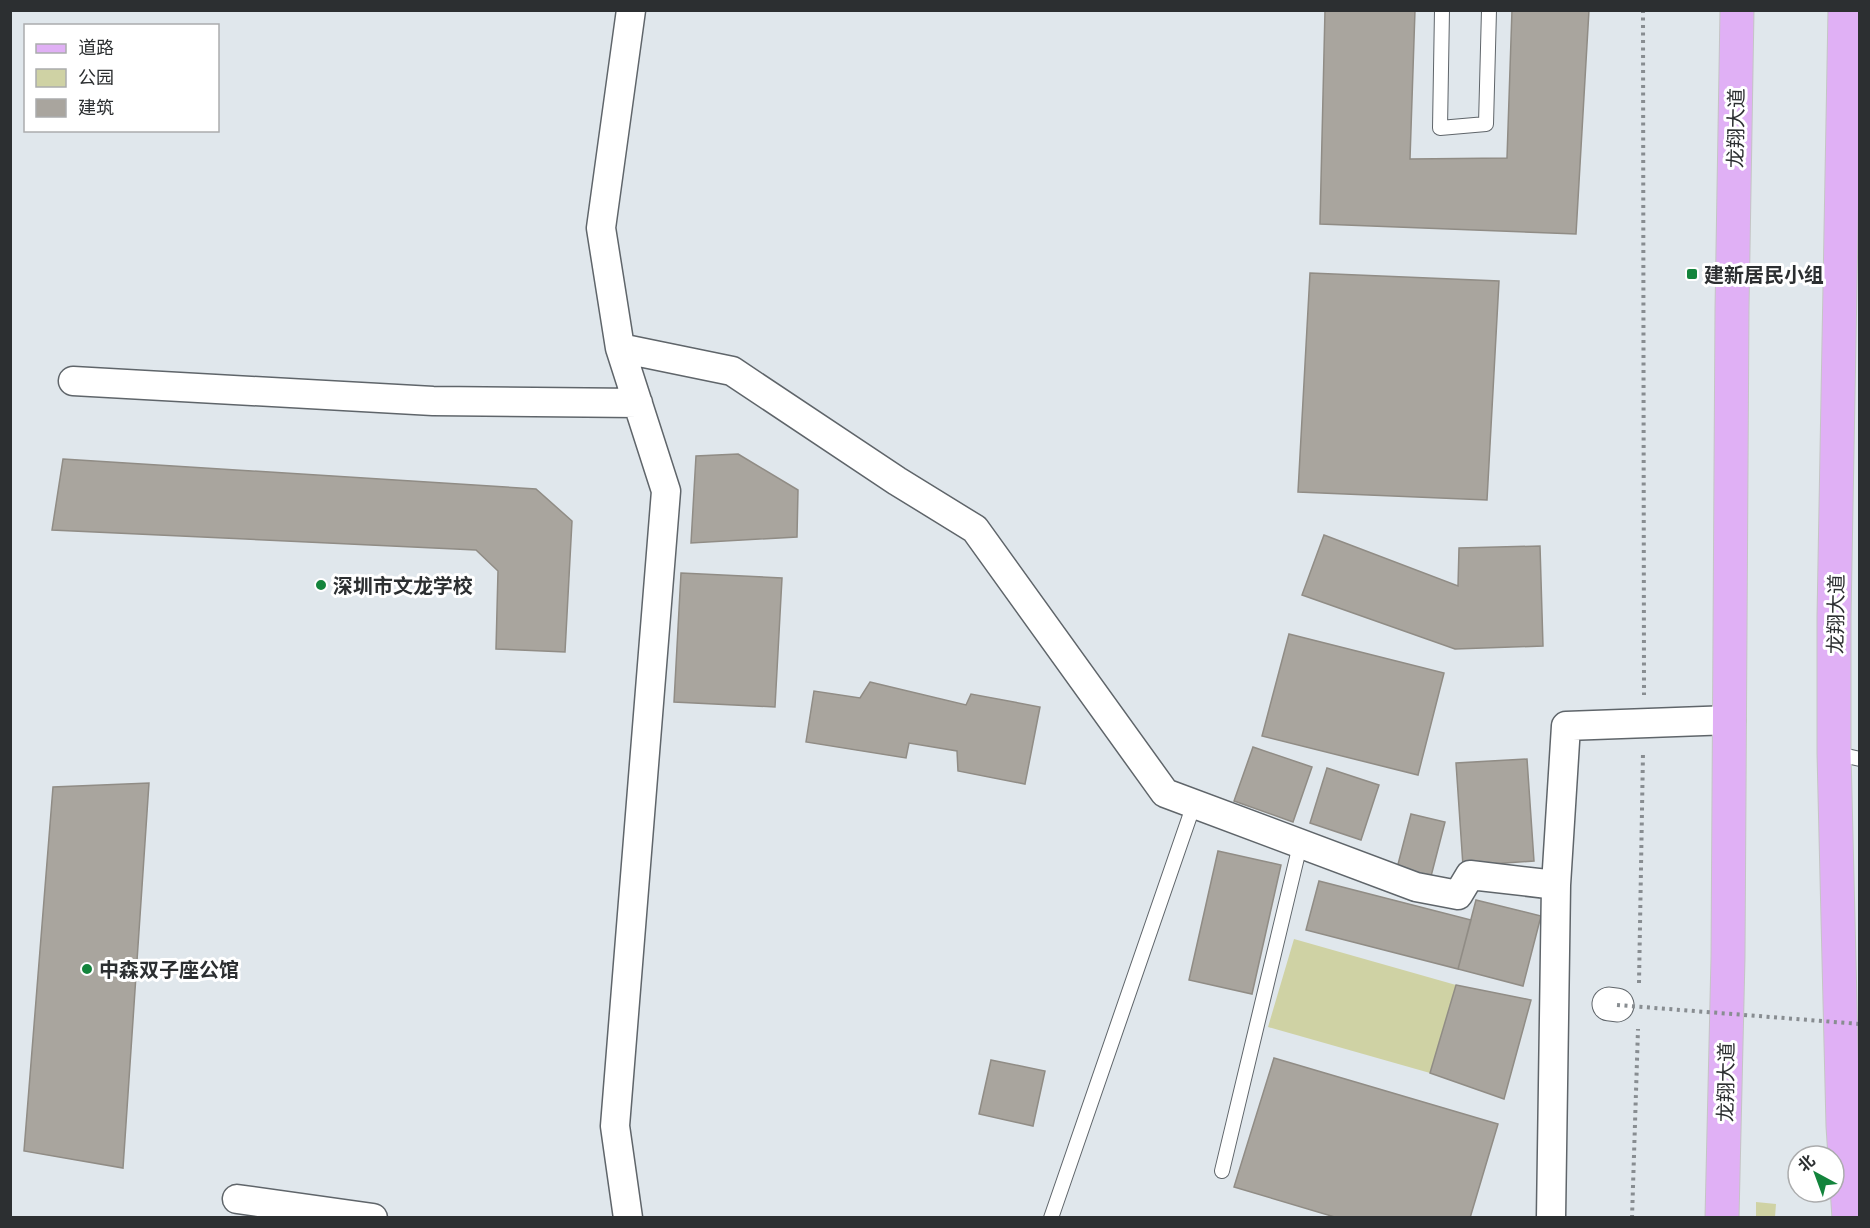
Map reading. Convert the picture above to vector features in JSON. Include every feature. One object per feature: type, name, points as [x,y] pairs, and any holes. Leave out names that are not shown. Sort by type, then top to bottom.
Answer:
[{"type":"main road","name":"龙翔大道","points":[[1722,1218],[1731,720],[1732,321],[1737,10]]},
{"type":"main road","name":"龙翔大道","points":[[1845,10],[1834,606],[1847,756],[1843,1126],[1849,1218]]},
{"type":"street","points":[[628,1218],[615,1126],[666,490],[620,348],[601,228],[631,10]]},
{"type":"street","points":[[620,348],[732,371],[897,481],[975,529],[1165,793],[1416,887],[1458,895],[1470,875],[1557,885]]},
{"type":"street","points":[[73,381],[433,400],[638,403]]},
{"type":"street","points":[[1551,1218],[1557,885],[1566,726],[1731,720]]},
{"type":"street","points":[[237,1199],[373,1218]]},
{"type":"lane","points":[[1442,10],[1440,128],[1486,124],[1489,10]]},
{"type":"lane","points":[[1051,1218],[1194,804]]},
{"type":"lane","points":[[1222,1171],[1300,845]]},
{"type":"path","points":[[1632,1218],[1630,1006],[1644,724],[1643,10]]},
{"type":"path","points":[[1630,1006],[1860,1024]]},
{"type":"green space","points":[[1294,939],[1456,985],[1430,1073],[1268,1027]]},
{"type":"green space","points":[[1756,1202],[1776,1204],[1775,1217],[1756,1217]]},
{"type":"building","points":[[1325,10],[1415,10],[1410,159],[1507,158],[1512,10],[1589,10],[1576,234],[1320,224]]},
{"type":"building","points":[[1310,273],[1499,281],[1487,500],[1298,492]]},
{"type":"building","points":[[738,454],[798,490],[797,537],[691,543],[696,456]]},
{"type":"building","points":[[63,459],[536,489],[572,521],[565,652],[496,649],[498,571],[476,550],[52,530]]},
{"type":"building","points":[[1324,535],[1458,586],[1459,548],[1540,546],[1543,646],[1455,649],[1302,595]]},
{"type":"building","points":[[681,573],[782,578],[775,707],[674,702]]},
{"type":"building","points":[[1289,634],[1444,673],[1418,775],[1262,736]]},
{"type":"building","points":[[870,682],[966,705],[971,694],[1040,707],[1025,784],[958,771],[957,751],[909,743],[906,758],[806,742],[814,691],[860,698]]},
{"type":"building","points":[[1253,747],[1312,767],[1293,822],[1234,801]]},
{"type":"building","points":[[1527,759],[1534,861],[1463,866],[1456,763]]},
{"type":"building","points":[[1327,768],[1379,785],[1361,840],[1310,823]]},
{"type":"building","name":"中森双子座公馆","points":[[149,783],[123,1168],[24,1151],[53,787]]},
{"type":"building","points":[[1411,814],[1445,822],[1429,884],[1395,876]]},
{"type":"building","points":[[1218,851],[1281,865],[1252,994],[1189,980]]},
{"type":"building","points":[[1319,881],[1471,920],[1458,969],[1306,930]]},
{"type":"building","points":[[1476,900],[1541,916],[1523,986],[1458,969]]},
{"type":"building","points":[[1456,985],[1531,1000],[1504,1099],[1430,1073]]},
{"type":"building","points":[[1274,1058],[1498,1124],[1470,1218],[1338,1218],[1234,1187]]},
{"type":"building","points":[[991,1060],[1045,1071],[1033,1126],[979,1114]]},
{"type":"place","name":"建新居民小组","points":[[1692,274]]},
{"type":"place","name":"深圳市文龙学校","points":[[321,585]]},
{"type":"place","name":"中森双子座公馆","points":[[87,969]]}]
